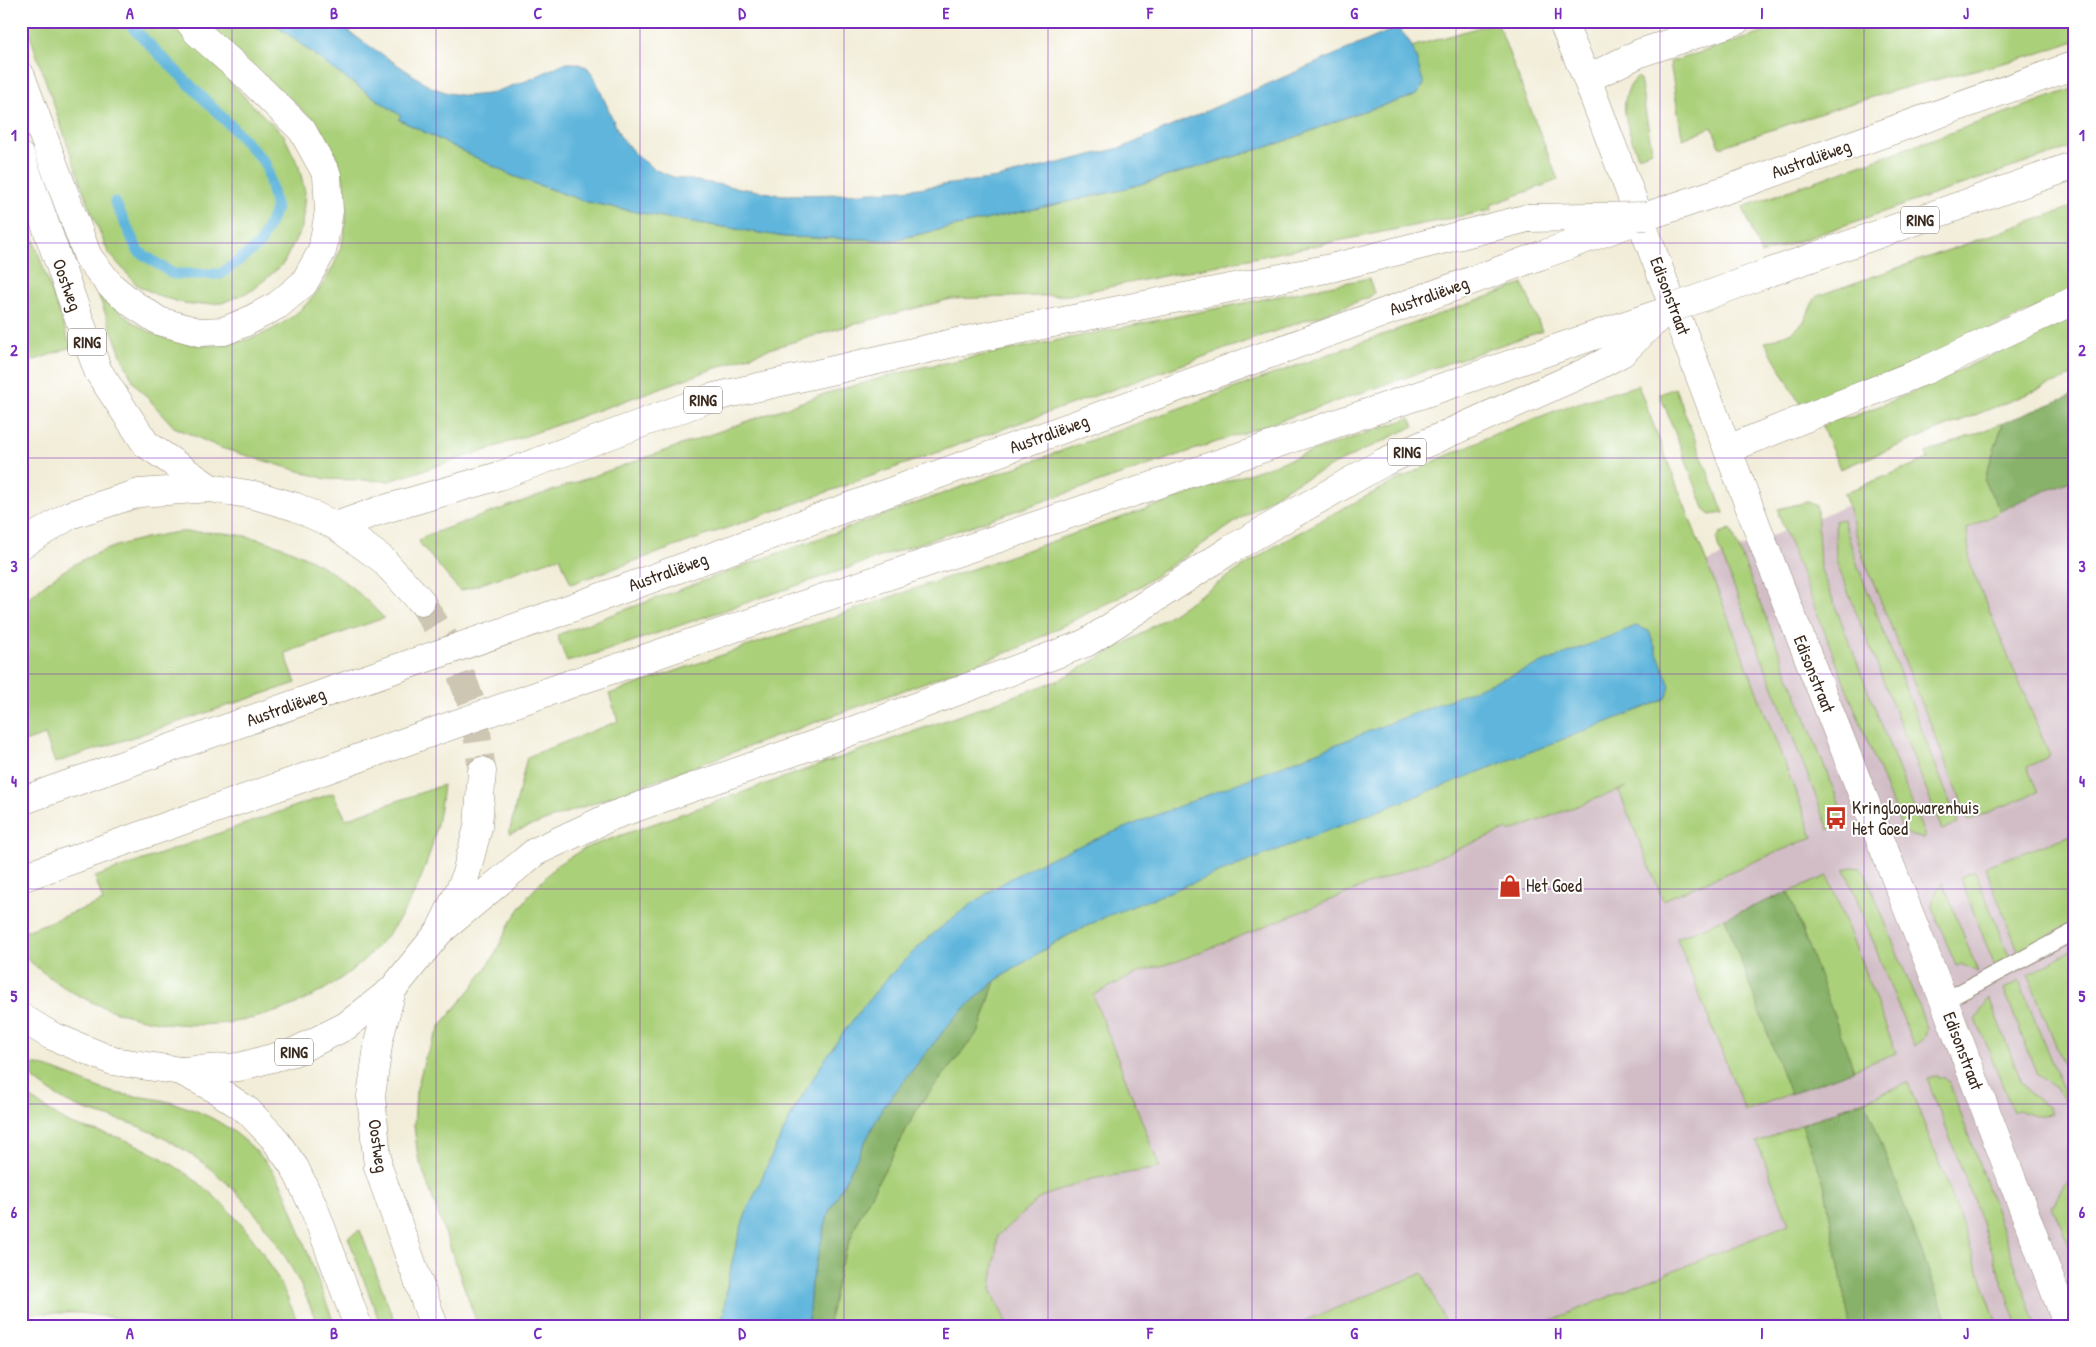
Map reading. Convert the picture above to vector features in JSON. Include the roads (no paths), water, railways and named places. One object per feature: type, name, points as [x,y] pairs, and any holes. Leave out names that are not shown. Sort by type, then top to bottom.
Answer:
[{"type":"main road","points":[[21,76],[88,257],[111,286],[133,304],[159,321],[198,332],[224,331],[278,305],[304,283],[322,251],[329,211],[327,175],[302,130],[248,77],[197,32],[189,21]]},
{"type":"main road","name":"Edisonstraat","points":[[1562,21],[1587,79],[1768,557],[1944,1001],[2068,1326]]},
{"type":"main road","points":[[1587,79],[1640,53],[1736,21]]},
{"type":"main road","name":"Australiëweg","points":[[21,800],[546,617],[1648,216],[1732,188],[2075,65]]},
{"type":"main road","name":"Oostweg","points":[[21,157],[98,371],[146,444],[210,488]]},
{"type":"main road","name":"RING","points":[[21,1017],[50,1035],[113,1061],[181,1071],[239,1067],[294,1052],[346,1026],[392,990],[439,932],[535,852],[612,816],[840,736],[1086,643],[1233,548],[1384,462],[1588,371],[1622,353],[1665,311],[1765,274],[2075,166]]},
{"type":"main road","name":"RING","points":[[336,526],[378,511],[500,476],[710,398],[962,340],[1331,268],[1528,218],[1648,216]]},
{"type":"main road","points":[[1728,449],[1926,370],[2075,300]]},
{"type":"main road","points":[[29,875],[570,684],[1665,311]]},
{"type":"main road","name":"RING","points":[[21,545],[70,514],[139,493],[210,488],[254,495],[296,507],[336,526],[382,559],[422,601]]},
{"type":"main road","name":"RING","points":[[439,932],[464,881],[478,827],[482,770]]},
{"type":"main road","name":"Oostweg","points":[[392,990],[379,1039],[372,1096],[378,1168],[434,1326]]},
{"type":"main road","points":[[21,1037],[50,1035]]},
{"type":"main road","points":[[181,1071],[214,1088],[248,1111],[273,1137],[295,1168],[314,1208],[358,1326]]},
{"type":"lane","points":[[1944,1001],[2075,931]]},
{"type":"water","points":[[271,21],[336,21],[359,39],[431,87],[448,93],[467,96],[488,94],[529,80],[564,63],[575,63],[587,67],[594,76],[620,136],[636,155],[656,170],[673,177],[782,195],[846,194],[903,190],[997,178],[1124,147],[1396,28],[1407,38],[1411,45],[1424,85],[1415,96],[1357,113],[1280,143],[1117,191],[893,240],[785,237],[662,217],[587,202],[513,176],[398,119],[401,116],[334,70]]},
{"type":"water","points":[[1636,626],[1649,631],[1670,686],[1667,697],[1659,702],[1105,917],[1059,940],[995,981],[954,1018],[883,1107],[828,1214],[811,1283],[808,1326],[722,1326],[732,1262],[738,1237],[749,1206],[789,1120],[808,1087],[850,1023],[874,994],[925,941],[960,913],[1012,878],[1062,853]]},
{"type":"waterway","points":[[115,202],[138,251],[173,274],[221,274],[260,244],[276,209],[266,164],[234,129],[134,29],[129,21]]},
{"type":"tunnel","points":[[421,601],[453,653],[474,710],[482,771]]},
{"type":"place","name":"Kringloopwarenhuis Het Goed","points":[[1836,818]]},
{"type":"place","name":"Het Goed","points":[[1510,886]]}]
